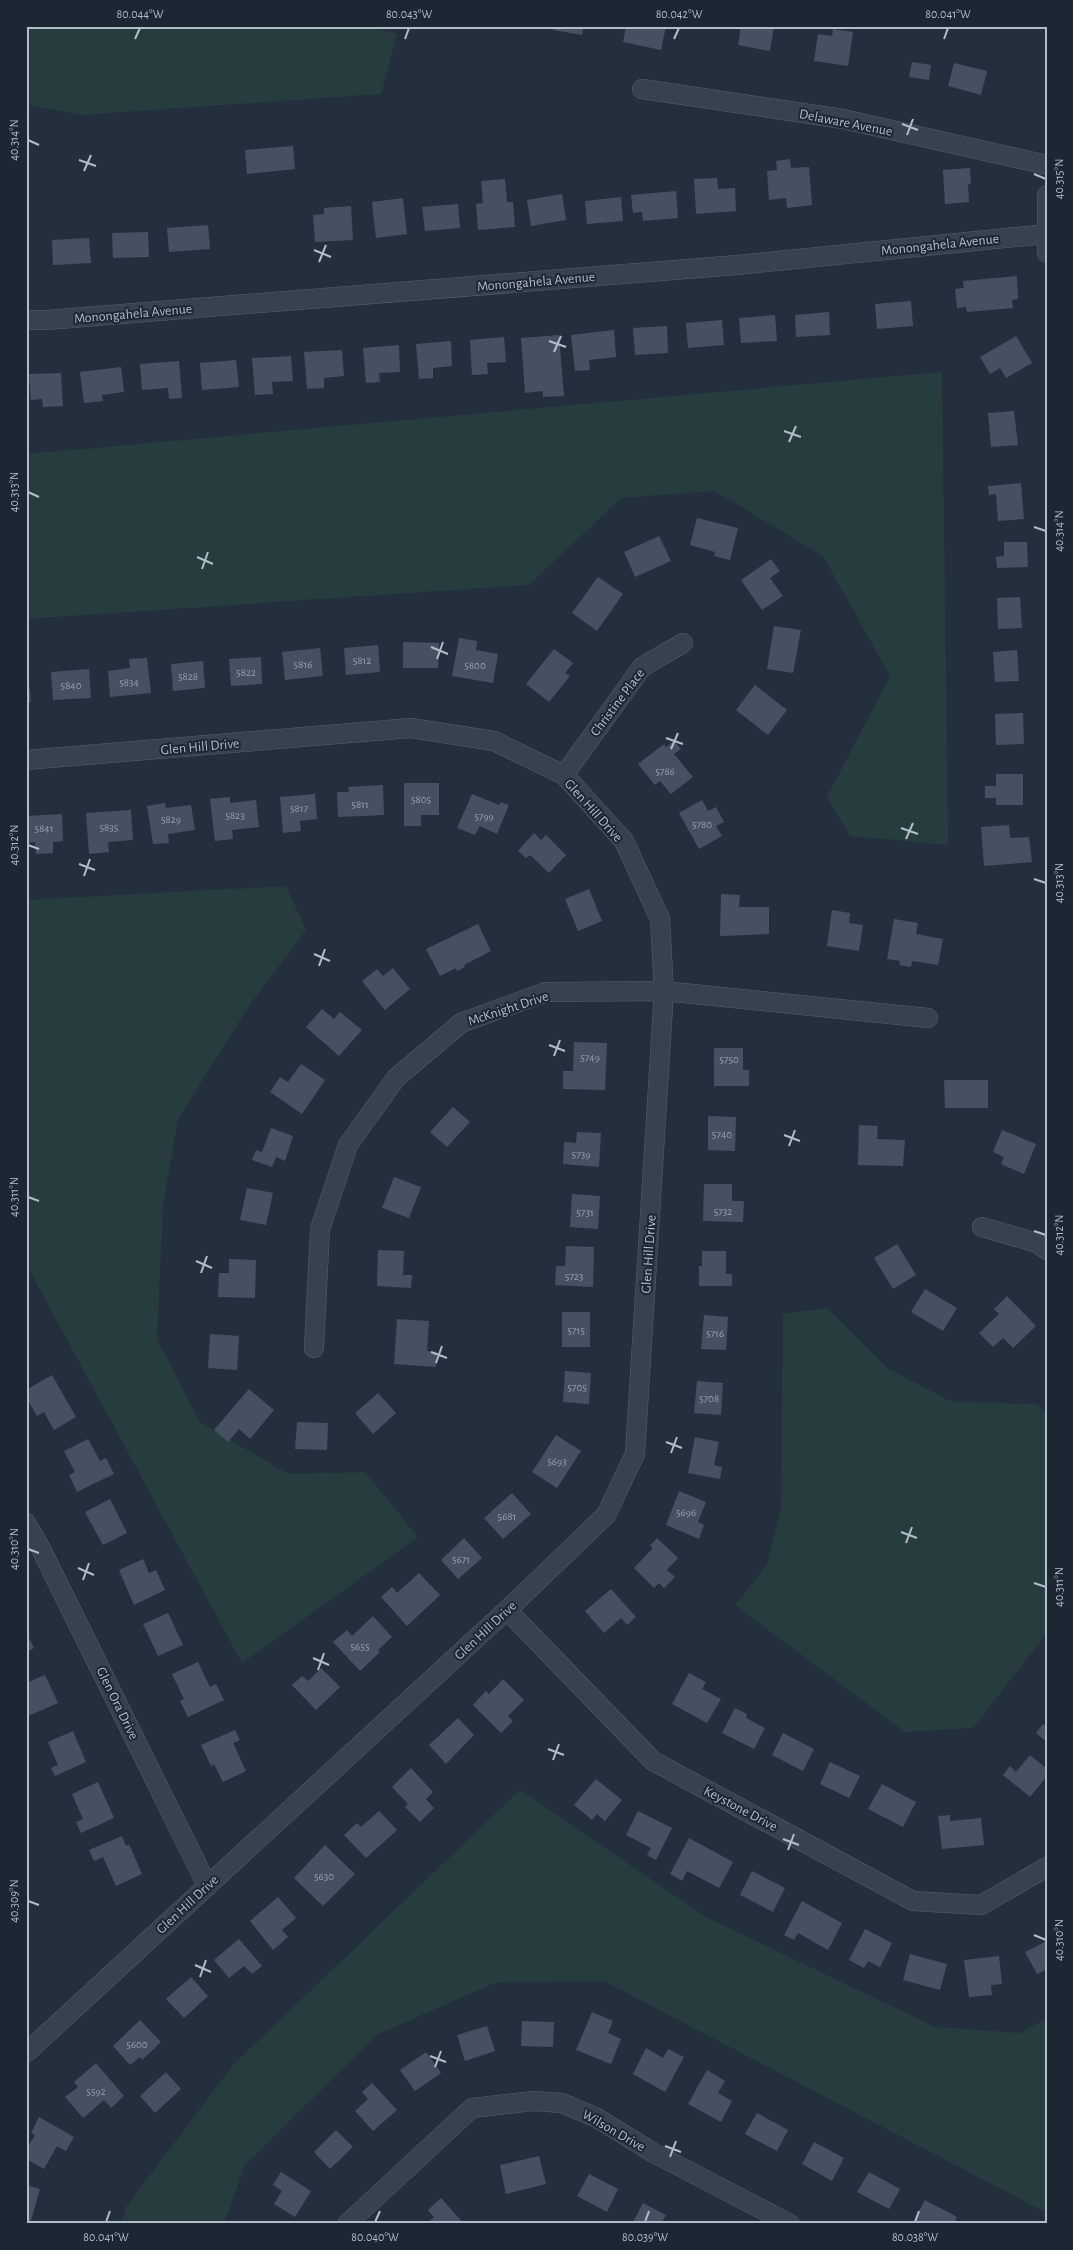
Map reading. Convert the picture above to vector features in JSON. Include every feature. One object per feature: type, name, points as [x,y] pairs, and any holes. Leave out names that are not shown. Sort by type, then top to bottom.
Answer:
[{"type":"street","name":"Delaware Avenue","points":[[642,89],[844,119],[1047,165]]},
{"type":"street","points":[[1047,195],[1047,253]]},
{"type":"street","name":"Monongahela Avenue","points":[[26,320],[47,320],[737,265],[1046,234]]},
{"type":"street","name":"Christine Place","points":[[564,775],[642,666],[683,643]]},
{"type":"street","name":"Glen Hill Drive","points":[[26,760],[412,728],[494,741],[564,775],[624,841],[660,919],[664,991],[636,1454],[606,1515],[507,1610],[26,2053]]},
{"type":"street","name":"McKnight Drive","points":[[314,1348],[320,1229],[348,1145],[396,1078],[461,1023],[546,992],[664,991],[928,1018]]},
{"type":"street","points":[[982,1227],[1037,1242],[1047,1250]]},
{"type":"street","name":"Glen Ora Drive","points":[[26,1523],[41,1548],[207,1885]]},
{"type":"street","name":"Keystone Drive","points":[[507,1610],[653,1762],[913,1900],[981,1905],[1047,1867]]},
{"type":"street","name":"Wilson Drive","points":[[347,2224],[472,2108],[533,2101],[562,2103],[597,2118],[652,2152],[790,2224]]},
{"type":"green space","points":[[26,26],[364,26],[397,34],[381,94],[80,115],[26,104]]},
{"type":"green space","points":[[942,372],[948,845],[850,836],[827,797],[890,676],[823,556],[715,491],[621,498],[529,585],[26,619],[26,454]]},
{"type":"green space","points":[[286,886],[306,930],[251,1003],[178,1119],[163,1206],[157,1339],[200,1422],[288,1474],[365,1472],[418,1537],[242,1663],[26,1264],[26,900]]},
{"type":"green space","points":[[827,1308],[887,1368],[952,1402],[1036,1404],[1047,1413],[1047,1633],[973,1728],[905,1732],[735,1605],[767,1565],[781,1506],[783,1314]]},
{"type":"green space","points":[[520,1790],[706,1917],[935,2027],[1021,2033],[1047,2018],[1047,2213],[604,1981],[497,1982],[378,2034],[245,2165],[224,2224],[121,2224],[126,2207],[232,2066]]},
{"type":"building","points":[[554,26],[584,26],[582,35],[553,30]]},
{"type":"building","points":[[626,26],[666,26],[661,50],[623,42]]},
{"type":"building","points":[[741,26],[774,27],[770,51],[738,45]]},
{"type":"building","points":[[833,29],[853,32],[848,66],[814,61],[818,34],[832,36]]},
{"type":"building","points":[[912,62],[931,65],[929,80],[909,77]]},
{"type":"building","points":[[954,63],[987,71],[981,95],[948,86]]},
{"type":"building","points":[[293,146],[295,169],[247,174],[245,150]]},
{"type":"building","points":[[790,159],[791,168],[809,167],[812,205],[787,208],[786,198],[769,200],[767,171],[777,170],[776,161]]},
{"type":"building","points":[[970,168],[971,184],[968,184],[969,202],[945,204],[943,170]]},
{"type":"building","points":[[717,178],[718,189],[735,188],[736,211],[696,214],[694,179]]},
{"type":"building","points":[[505,179],[507,202],[513,202],[515,227],[478,230],[476,204],[483,203],[481,181]]},
{"type":"building","points":[[676,191],[678,218],[643,221],[642,212],[633,213],[631,195]]},
{"type":"building","points":[[562,194],[566,220],[531,226],[527,200]]},
{"type":"building","points":[[621,197],[623,221],[587,224],[585,201]]},
{"type":"building","points":[[403,198],[407,234],[376,238],[372,202]]},
{"type":"building","points":[[458,204],[460,228],[425,231],[422,207]]},
{"type":"building","points":[[351,206],[353,240],[315,242],[313,215],[324,214],[324,208]]},
{"type":"building","points":[[208,225],[210,249],[169,252],[167,228]]},
{"type":"building","points":[[26,226],[28,226],[28,265],[26,265]]},
{"type":"building","points":[[148,232],[149,257],[113,258],[112,233]]},
{"type":"building","points":[[89,238],[91,263],[53,265],[52,240]]},
{"type":"building","points":[[1017,276],[1018,299],[1012,300],[1013,308],[967,312],[966,307],[957,308],[955,289],[964,288],[963,281]]},
{"type":"building","points":[[911,301],[913,326],[877,329],[875,304]]},
{"type":"building","points":[[829,312],[830,335],[796,337],[795,315]]},
{"type":"building","points":[[775,315],[777,341],[741,343],[739,318]]},
{"type":"building","points":[[722,320],[724,345],[688,348],[686,323]]},
{"type":"building","points":[[667,326],[668,353],[635,355],[633,328]]},
{"type":"building","points":[[614,330],[616,357],[589,360],[590,370],[575,371],[571,335]]},
{"type":"building","points":[[559,335],[564,396],[543,397],[543,391],[525,393],[521,338]]},
{"type":"building","points":[[1016,336],[1032,363],[1006,378],[1000,368],[990,374],[980,357]]},
{"type":"building","points":[[504,337],[506,362],[487,363],[488,374],[472,375],[470,340]]},
{"type":"building","points":[[451,341],[452,366],[433,368],[433,378],[419,379],[416,344]]},
{"type":"building","points":[[399,345],[400,372],[379,373],[380,382],[366,383],[363,348]]},
{"type":"building","points":[[342,350],[344,376],[324,378],[324,388],[307,389],[304,352]]},
{"type":"building","points":[[291,356],[293,381],[272,382],[273,394],[255,395],[252,358]]},
{"type":"building","points":[[236,360],[239,387],[202,390],[200,363]]},
{"type":"building","points":[[179,361],[182,398],[169,399],[168,388],[142,390],[140,364]]},
{"type":"building","points":[[121,367],[124,392],[102,395],[103,401],[84,403],[80,372]]},
{"type":"building","points":[[61,373],[63,406],[43,407],[42,399],[31,400],[29,374]]},
{"type":"building","points":[[1014,411],[1018,445],[991,447],[988,413]]},
{"type":"building","points":[[1021,483],[1024,519],[998,521],[996,494],[989,495],[988,486]]},
{"type":"building","points":[[697,518],[738,528],[730,560],[714,556],[715,552],[690,545]]},
{"type":"building","points":[[659,536],[671,561],[635,577],[624,552]]},
{"type":"building","points":[[1004,542],[1027,542],[1028,567],[997,568],[996,557],[1004,556]]},
{"type":"building","points":[[771,559],[780,571],[770,578],[783,596],[762,610],[741,580]]},
{"type":"building","points":[[598,577],[623,594],[597,631],[572,613]]},
{"type":"building","points":[[1020,597],[1022,628],[998,629],[997,598]]},
{"type":"building","points":[[774,626],[801,630],[793,673],[767,669]]},
{"type":"building","points":[[459,638],[477,641],[476,650],[498,654],[493,683],[452,676]]},
{"type":"building","points":[[403,642],[439,643],[438,668],[403,668]]},
{"type":"building","points":[[378,645],[380,672],[346,675],[344,648]]},
{"type":"building","points":[[320,648],[323,676],[285,680],[282,652]]},
{"type":"building","points":[[554,649],[573,663],[565,673],[570,676],[549,702],[526,684]]},
{"type":"building","points":[[1017,650],[1019,681],[995,682],[993,652]]},
{"type":"building","points":[[261,657],[262,684],[231,686],[229,659]]},
{"type":"building","points":[[147,658],[151,693],[110,697],[108,671],[130,668],[129,659]]},
{"type":"building","points":[[203,661],[205,688],[173,691],[171,664]]},
{"type":"building","points":[[89,669],[91,698],[53,700],[51,672]]},
{"type":"building","points":[[28,675],[31,702],[26,703],[26,676]]},
{"type":"building","points":[[755,685],[787,710],[768,735],[736,710]]},
{"type":"building","points":[[1023,713],[1024,744],[996,745],[995,714]]},
{"type":"building","points":[[674,741],[681,749],[674,754],[693,777],[671,794],[660,781],[655,785],[638,764],[664,744],[666,747]]},
{"type":"building","points":[[996,774],[1023,774],[1023,805],[996,805],[996,798],[985,798],[985,786],[996,786]]},
{"type":"building","points":[[404,783],[439,783],[439,815],[421,815],[421,826],[404,826]]},
{"type":"building","points":[[383,785],[384,815],[338,817],[337,792],[349,792],[348,787]]},
{"type":"building","points":[[315,794],[317,819],[300,821],[301,831],[283,833],[280,797]]},
{"type":"building","points":[[472,794],[499,805],[501,802],[509,805],[497,834],[480,826],[475,835],[457,828]]},
{"type":"building","points":[[230,797],[230,803],[256,800],[259,827],[232,830],[233,839],[215,841],[210,799]]},
{"type":"building","points":[[702,800],[708,811],[716,807],[724,822],[716,826],[722,836],[699,849],[679,813]]},
{"type":"building","points":[[165,803],[166,808],[191,805],[195,830],[168,834],[169,843],[153,844],[147,806]]},
{"type":"building","points":[[131,810],[133,840],[108,842],[109,852],[89,854],[86,813]]},
{"type":"building","points":[[62,814],[63,841],[53,842],[53,853],[36,854],[35,842],[26,843],[26,816]]},
{"type":"building","points":[[1009,825],[1010,838],[1029,837],[1032,862],[984,866],[981,827]]},
{"type":"building","points":[[534,833],[541,840],[546,835],[566,855],[549,873],[530,855],[526,858],[518,851]]},
{"type":"building","points":[[589,889],[602,921],[578,931],[565,899]]},
{"type":"building","points":[[721,894],[740,895],[739,907],[769,907],[769,934],[720,936]]},
{"type":"building","points":[[832,910],[850,913],[849,923],[863,925],[859,951],[827,946]]},
{"type":"building","points":[[894,919],[918,923],[916,934],[943,939],[938,965],[912,961],[911,967],[899,965],[900,961],[887,959]]},
{"type":"building","points":[[478,924],[491,951],[464,965],[465,967],[457,971],[456,968],[440,976],[426,949]]},
{"type":"building","points":[[393,968],[410,989],[385,1010],[362,981],[377,969],[383,976]]},
{"type":"building","points":[[322,1009],[334,1019],[340,1012],[362,1030],[339,1056],[306,1027]]},
{"type":"building","points":[[574,1042],[607,1043],[605,1090],[563,1089],[563,1071],[573,1071]]},
{"type":"building","points":[[714,1048],[743,1048],[743,1070],[749,1070],[749,1086],[714,1086]]},
{"type":"building","points":[[301,1064],[325,1080],[302,1114],[270,1092],[280,1077],[288,1082]]},
{"type":"building","points":[[944,1080],[988,1080],[988,1108],[945,1108]]},
{"type":"building","points":[[453,1107],[470,1122],[447,1147],[430,1132]]},
{"type":"building","points":[[708,1116],[736,1117],[735,1151],[708,1150]]},
{"type":"building","points":[[859,1125],[878,1126],[877,1139],[905,1140],[903,1166],[858,1165]]},
{"type":"building","points":[[271,1128],[293,1136],[285,1161],[276,1157],[272,1167],[252,1160],[256,1150],[262,1152]]},
{"type":"building","points":[[1002,1130],[1036,1144],[1024,1174],[1001,1164],[1004,1157],[993,1152]]},
{"type":"building","points":[[577,1132],[601,1133],[599,1167],[563,1164],[564,1142],[576,1143]]},
{"type":"building","points":[[394,1177],[421,1187],[409,1218],[382,1208]]},
{"type":"building","points":[[704,1184],[732,1184],[732,1201],[744,1201],[743,1222],[703,1221]]},
{"type":"building","points":[[247,1188],[273,1193],[266,1225],[240,1220]]},
{"type":"building","points":[[572,1194],[600,1196],[598,1229],[570,1227]]},
{"type":"building","points":[[897,1244],[916,1275],[893,1289],[874,1258]]},
{"type":"building","points":[[566,1246],[594,1247],[593,1287],[555,1285],[556,1266],[565,1266]]},
{"type":"building","points":[[378,1250],[404,1251],[403,1275],[412,1275],[411,1288],[377,1286]]},
{"type":"building","points":[[702,1251],[726,1251],[726,1274],[732,1274],[732,1286],[699,1286],[699,1266],[702,1266]]},
{"type":"building","points":[[229,1259],[256,1260],[255,1298],[218,1297],[219,1273],[229,1273]]},
{"type":"building","points":[[925,1289],[957,1308],[943,1331],[911,1312]]},
{"type":"building","points":[[1007,1296],[1036,1326],[1013,1348],[1003,1338],[993,1347],[979,1333],[999,1314],[994,1309]]},
{"type":"building","points":[[562,1312],[590,1312],[590,1347],[562,1347]]},
{"type":"building","points":[[704,1315],[728,1317],[726,1350],[701,1349]]},
{"type":"building","points":[[397,1319],[429,1321],[427,1351],[437,1352],[436,1367],[394,1364]]},
{"type":"building","points":[[210,1334],[239,1336],[237,1370],[208,1368]]},
{"type":"building","points":[[565,1371],[591,1373],[589,1404],[563,1402]]},
{"type":"building","points":[[52,1375],[76,1417],[54,1430],[44,1412],[37,1416],[26,1397],[26,1390]]},
{"type":"building","points":[[697,1381],[723,1383],[721,1415],[694,1413]]},
{"type":"building","points":[[249,1389],[274,1410],[250,1439],[239,1429],[228,1442],[214,1430]]},
{"type":"building","points":[[378,1393],[396,1413],[373,1434],[355,1413]]},
{"type":"building","points":[[297,1422],[328,1423],[327,1450],[295,1449]]},
{"type":"building","points":[[556,1435],[581,1451],[557,1488],[532,1472]]},
{"type":"building","points":[[695,1437],[719,1442],[714,1465],[722,1467],[720,1479],[688,1473]]},
{"type":"building","points":[[88,1439],[100,1461],[106,1458],[114,1474],[77,1492],[69,1475],[75,1472],[64,1451]]},
{"type":"building","points":[[679,1491],[706,1502],[698,1522],[704,1525],[699,1539],[666,1525]]},
{"type":"building","points":[[512,1493],[531,1514],[503,1539],[484,1518]]},
{"type":"building","points":[[110,1499],[127,1533],[103,1545],[85,1512]]},
{"type":"building","points":[[464,1538],[482,1558],[458,1579],[441,1560]]},
{"type":"building","points":[[657,1538],[678,1558],[667,1570],[675,1577],[664,1588],[659,1583],[654,1588],[634,1568],[653,1548],[650,1546]]},
{"type":"building","points":[[143,1559],[149,1573],[156,1570],[165,1590],[134,1605],[119,1570]]},
{"type":"building","points":[[419,1573],[440,1595],[407,1626],[381,1597],[392,1587],[397,1593]]},
{"type":"building","points":[[611,1589],[636,1617],[627,1625],[621,1618],[604,1633],[585,1611]]},
{"type":"building","points":[[168,1613],[183,1645],[158,1656],[143,1624]]},
{"type":"building","points":[[373,1616],[392,1637],[378,1650],[380,1652],[360,1671],[333,1642],[347,1630],[352,1636]]},
{"type":"building","points":[[26,1632],[34,1648],[26,1652]]},
{"type":"building","points":[[198,1662],[210,1687],[216,1684],[224,1700],[188,1717],[180,1701],[184,1699],[172,1674]]},
{"type":"building","points":[[321,1668],[340,1687],[316,1710],[292,1685],[302,1676],[308,1681]]},
{"type":"building","points":[[689,1673],[706,1682],[702,1689],[721,1699],[707,1723],[672,1704]]},
{"type":"building","points":[[45,1675],[58,1703],[26,1717],[26,1683]]},
{"type":"building","points":[[503,1679],[524,1700],[508,1716],[513,1721],[501,1733],[473,1705],[486,1691],[489,1694]]},
{"type":"building","points":[[735,1708],[747,1714],[746,1718],[765,1728],[754,1749],[722,1733]]},
{"type":"building","points":[[458,1718],[474,1735],[446,1764],[429,1745]]},
{"type":"building","points":[[1043,1724],[1047,1727],[1047,1742],[1036,1733]]},
{"type":"building","points":[[235,1730],[240,1740],[233,1743],[246,1771],[223,1782],[214,1764],[211,1766],[201,1745]]},
{"type":"building","points":[[73,1731],[86,1762],[55,1776],[51,1768],[58,1765],[48,1742]]},
{"type":"building","points":[[783,1733],[814,1749],[803,1771],[772,1755]]},
{"type":"building","points":[[1030,1755],[1047,1769],[1047,1776],[1030,1797],[1003,1775],[1010,1766],[1016,1772]]},
{"type":"building","points":[[830,1762],[860,1776],[849,1798],[820,1784]]},
{"type":"building","points":[[411,1768],[433,1792],[426,1799],[434,1808],[420,1822],[405,1807],[408,1804],[392,1787]]},
{"type":"building","points":[[596,1779],[622,1800],[605,1821],[597,1814],[592,1820],[574,1805]]},
{"type":"building","points":[[98,1782],[114,1818],[81,1833],[76,1822],[83,1819],[72,1794]]},
{"type":"building","points":[[882,1784],[916,1802],[903,1827],[868,1809]]},
{"type":"building","points":[[379,1811],[397,1830],[366,1858],[344,1835],[357,1823],[361,1827]]},
{"type":"building","points":[[638,1811],[672,1828],[656,1860],[647,1855],[651,1848],[626,1835]]},
{"type":"building","points":[[950,1815],[950,1821],[981,1818],[984,1845],[942,1849],[938,1816]]},
{"type":"building","points":[[122,1836],[126,1846],[129,1844],[142,1874],[116,1886],[103,1857],[94,1861],[89,1850]]},
{"type":"building","points":[[689,1838],[733,1862],[719,1888],[687,1871],[682,1881],[670,1874]]},
{"type":"building","points":[[325,1845],[355,1874],[323,1906],[294,1878]]},
{"type":"building","points":[[752,1871],[785,1888],[773,1912],[740,1895]]},
{"type":"building","points":[[278,1897],[296,1918],[282,1930],[288,1937],[273,1950],[250,1921]]},
{"type":"building","points":[[802,1901],[842,1923],[828,1950],[798,1933],[794,1940],[784,1935]]},
{"type":"building","points":[[865,1929],[892,1943],[880,1967],[868,1961],[864,1968],[849,1960]]},
{"type":"building","points":[[239,1939],[262,1966],[252,1974],[244,1966],[229,1978],[214,1960]]},
{"type":"building","points":[[1047,1941],[1047,1969],[1037,1974],[1025,1952]]},
{"type":"building","points":[[910,1954],[947,1964],[940,1990],[903,1980]]},
{"type":"building","points":[[999,1956],[1002,1984],[991,1985],[992,1995],[969,1997],[964,1960]]},
{"type":"building","points":[[191,1977],[208,1996],[184,2018],[166,1999]]},
{"type":"building","points":[[592,2012],[613,2021],[608,2033],[621,2039],[611,2064],[576,2050]]},
{"type":"building","points":[[140,2020],[161,2042],[142,2060],[140,2057],[130,2065],[113,2046]]},
{"type":"building","points":[[522,2021],[554,2022],[553,2047],[521,2046]]},
{"type":"building","points":[[487,2026],[495,2051],[465,2061],[457,2035]]},
{"type":"building","points":[[646,2048],[663,2058],[668,2049],[684,2057],[665,2092],[633,2074]]},
{"type":"building","points":[[426,2052],[441,2073],[415,2091],[400,2070]]},
{"type":"building","points":[[96,2063],[124,2096],[111,2108],[104,2100],[83,2118],[65,2097],[78,2087],[74,2082]]},
{"type":"building","points":[[707,2070],[725,2081],[718,2093],[732,2101],[721,2122],[688,2104]]},
{"type":"building","points":[[166,2072],[181,2089],[155,2113],[140,2096]]},
{"type":"building","points":[[372,2083],[397,2110],[373,2131],[355,2111],[368,2099],[362,2092]]},
{"type":"building","points":[[757,2113],[788,2130],[777,2151],[745,2134]]},
{"type":"building","points":[[39,2117],[74,2137],[66,2151],[57,2146],[44,2169],[26,2159],[26,2150],[35,2135],[31,2133]]},
{"type":"building","points":[[336,2130],[353,2147],[330,2169],[314,2152]]},
{"type":"building","points":[[814,2142],[844,2158],[832,2181],[802,2164]]},
{"type":"building","points":[[539,2156],[546,2184],[506,2194],[500,2165]]},
{"type":"building","points":[[281,2172],[311,2191],[295,2217],[274,2204],[282,2191],[273,2185]]},
{"type":"building","points":[[869,2172],[900,2189],[889,2209],[857,2192]]},
{"type":"building","points":[[589,2174],[618,2189],[607,2212],[577,2196]]},
{"type":"building","points":[[26,2185],[40,2189],[30,2224],[26,2224]]},
{"type":"building","points":[[441,2198],[464,2224],[426,2224],[434,2217],[428,2210]]},
{"type":"building","points":[[925,2200],[957,2217],[954,2224],[917,2224],[913,2222]]},
{"type":"building","points":[[643,2203],[666,2215],[661,2224],[637,2224],[633,2222]]}]
